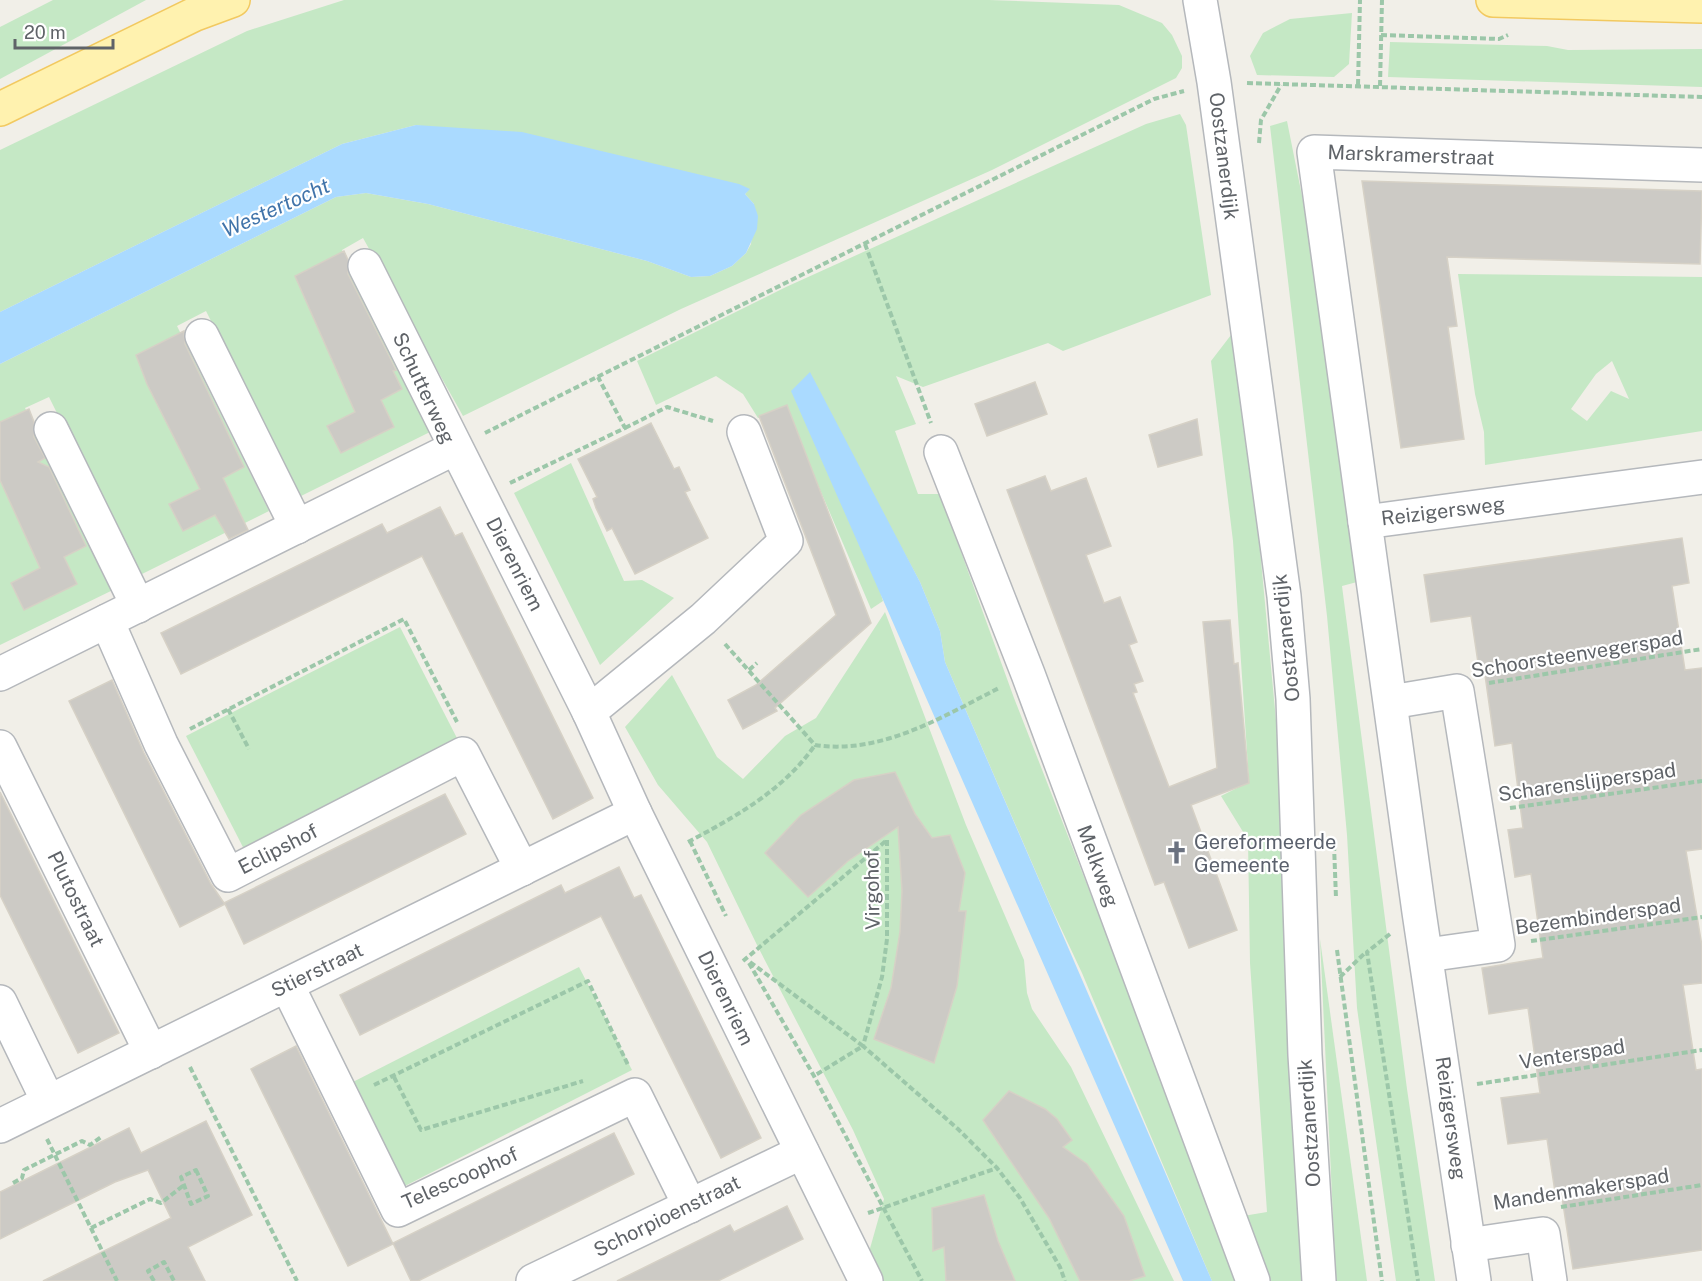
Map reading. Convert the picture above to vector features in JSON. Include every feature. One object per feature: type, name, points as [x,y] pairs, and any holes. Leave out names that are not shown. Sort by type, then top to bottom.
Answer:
[{"type":"main road","points":[[0,109],[201,7],[233,0]]},
{"type":"main road","points":[[1493,0],[1702,6]]},
{"type":"street","name":"Oostzanerdijk","points":[[1200,0],[1214,82],[1284,596],[1293,699],[1305,1055],[1319,1281]]},
{"type":"street","name":"Marskramerstraat","points":[[1365,522],[1314,152],[1702,165]]},
{"type":"street","name":"Schutterweg","points":[[0,674],[455,448],[365,266]]},
{"type":"street","points":[[202,336],[297,527]]},
{"type":"street","points":[[51,429],[138,606]]},
{"type":"street","points":[[590,712],[703,619],[786,541],[744,432]]},
{"type":"street","name":"Dierenriem","points":[[455,448],[590,712],[635,813],[866,1281]]},
{"type":"street","name":"Melkweg","points":[[941,452],[1028,674],[1252,1281]]},
{"type":"street","name":"Reizigersweg","points":[[1474,1281],[1419,912],[1365,522],[1702,477]]},
{"type":"street","name":"Eclipshof","points":[[107,621],[161,744],[228,875],[463,754]]},
{"type":"street","points":[[1391,702],[1457,691],[1498,945],[1427,955]]},
{"type":"street","name":"Plutostraat","points":[[0,747],[164,1046]]},
{"type":"street","points":[[463,754],[522,869]]},
{"type":"street","name":"Stierstraat","points":[[0,1126],[635,813]]},
{"type":"street","name":"Telescoophof","points":[[287,985],[398,1210],[635,1095],[690,1206]]},
{"type":"street","points":[[0,1002],[48,1101]]},
{"type":"street","name":"Schorpioenstraat","points":[[533,1281],[802,1152]]},
{"type":"street","points":[[1468,1245],[1544,1234],[1550,1281]]},
{"type":"path","points":[[1358,85],[1360,0]]},
{"type":"path","points":[[1380,86],[1382,0]]},
{"type":"path","points":[[1381,35],[1499,39],[1510,34]]},
{"type":"path","points":[[455,448],[1155,99],[1214,82]]},
{"type":"path","points":[[1282,84],[1702,98]]},
{"type":"path","points":[[865,244],[941,452]]},
{"type":"path","points":[[597,377],[625,428]]},
{"type":"path","points":[[482,497],[667,407],[744,432]]},
{"type":"path","points":[[161,744],[404,619],[471,750],[463,754]]},
{"type":"path","points":[[703,619],[815,745],[834,748],[904,735],[977,699]]},
{"type":"path","name":"Schoorsteenvegerspad","points":[[1457,691],[1468,686],[1702,649]]},
{"type":"path","points":[[749,670],[757,663]]},
{"type":"path","points":[[228,709],[249,748]]},
{"type":"path","points":[[657,858],[739,815],[792,773],[815,745]]},
{"type":"path","name":"Scharenslijperspad","points":[[1476,812],[1702,781]]},
{"type":"path","name":"Virgohof","points":[[714,974],[747,960],[887,840],[887,939],[882,976],[863,1046]]},
{"type":"path","points":[[690,841],[732,927]]},
{"type":"path","points":[[1340,977],[1367,952],[1419,912]]},
{"type":"path","name":"Bezembinderspad","points":[[1498,945],[1702,917]]},
{"type":"path","points":[[742,949],[886,1208],[922,1281]]},
{"type":"path","points":[[1367,952],[1418,1281]]},
{"type":"path","points":[[747,960],[863,1046],[958,1129],[998,1168],[1020,1198],[1060,1267],[1065,1281]]},
{"type":"path","points":[[342,1098],[394,1077],[588,981],[628,1067],[617,1070]]},
{"type":"path","points":[[164,1046],[297,1281]]},
{"type":"path","points":[[814,1076],[863,1046]]},
{"type":"path","name":"Venterspad","points":[[1447,1088],[1702,1050]]},
{"type":"path","points":[[394,1077],[421,1130],[585,1080]]},
{"type":"path","points":[[13,1183],[22,1178],[24,1170],[82,1141],[90,1145],[101,1137]]},
{"type":"path","points":[[55,1154],[117,1281]]},
{"type":"path","points":[[837,1222],[886,1208],[998,1168]]},
{"type":"path","points":[[196,1170],[208,1196],[191,1204],[184,1185],[181,1177],[196,1170]]},
{"type":"path","points":[[91,1228],[150,1199],[161,1203],[184,1185]]},
{"type":"path","name":"Mandenmakerspad","points":[[1560,1207],[1702,1185]]},
{"type":"path","points":[[154,1281],[148,1270],[164,1262],[174,1281]]},
{"type":"green space","points":[[53,0],[146,0],[0,79],[0,27]]},
{"type":"green space","points":[[344,0],[989,0],[1119,5],[1162,23],[1172,35],[1182,56],[1182,68],[1176,78],[992,170],[681,309],[463,416],[363,238],[342,250],[432,431],[299,497],[206,311],[177,326],[269,511],[138,576],[49,397],[25,408],[115,589],[0,645],[0,364],[336,197],[366,193],[428,204],[647,261],[691,277],[710,276],[732,266],[746,253],[751,244],[754,204],[745,194],[749,189],[416,125],[342,144],[0,312],[0,150],[247,31]]},
{"type":"green space","points":[[1352,13],[1349,64],[1334,77],[1257,75],[1250,56],[1263,33],[1290,19]]},
{"type":"green space","points":[[1390,42],[1547,46],[1568,50],[1702,49],[1702,87],[1388,77]]},
{"type":"green space","points":[[1180,114],[1186,125],[1211,295],[1063,351],[1048,343],[923,387],[896,376],[916,424],[895,431],[918,494],[940,494],[1014,698],[1242,1281],[1212,1281],[1082,973],[945,662],[940,631],[920,582],[821,399],[883,601],[871,609],[786,410],[758,418],[743,394],[716,376],[656,405],[637,361],[786,287],[1146,124]]},
{"type":"green space","points":[[1287,121],[1304,206],[1357,582],[1342,586],[1407,1089],[1435,1281],[1396,1281],[1357,1008],[1347,835],[1327,616],[1270,126]]},
{"type":"green space","points":[[1458,274],[1702,277],[1702,431],[1485,465],[1484,432],[1475,394]],"holes":[[[1612,361],[1629,399],[1611,391],[1587,421],[1571,409],[1596,374]]]},
{"type":"green space","points":[[1231,335],[1260,550],[1280,763],[1303,1281],[1262,1281],[1237,1217],[1267,1212],[1250,963],[1248,840],[1221,796],[1249,782],[1233,541],[1211,361]]},
{"type":"green space","points":[[571,463],[624,581],[642,580],[674,598],[600,665],[514,493]]},
{"type":"green space","points":[[885,612],[966,825],[1024,960],[1027,993],[1032,1009],[1071,1067],[1174,1281],[878,1281],[867,1259],[884,1199],[853,1130],[757,945],[707,842],[658,785],[625,727],[672,675],[717,757],[743,779],[785,736],[816,718]]},
{"type":"green space","points":[[400,627],[460,744],[246,853],[186,736]]},
{"type":"green space","points":[[1320,939],[1367,1281],[1336,1281]]},
{"type":"green space","points":[[579,967],[632,1070],[401,1188],[347,1085]]},
{"type":"water","name":"Westertocht","points":[[416,125],[522,132],[739,184],[750,189],[745,194],[754,204],[758,216],[757,229],[746,253],[732,266],[710,276],[691,277],[647,261],[428,204],[366,193],[336,197],[0,364],[0,312],[342,144]]},
{"type":"water","points":[[810,372],[920,582],[940,631],[945,662],[1212,1281],[1183,1281],[791,391]]},
{"type":"building","points":[[1362,181],[1702,191],[1700,264],[1447,257],[1457,326],[1448,327],[1464,439],[1401,448]]},
{"type":"building","points":[[344,251],[348,260],[348,274],[396,370],[393,371],[402,389],[381,400],[394,427],[341,453],[327,426],[355,412],[295,276]]},
{"type":"building","points":[[184,331],[185,344],[244,467],[223,478],[248,530],[229,539],[215,515],[183,531],[169,504],[200,489],[147,384],[136,355]]},
{"type":"building","points":[[1035,382],[1047,414],[987,436],[975,404]]},
{"type":"building","points":[[787,405],[871,623],[775,708],[777,711],[743,729],[728,700],[756,685],[836,615],[759,416]]},
{"type":"building","points":[[29,409],[34,422],[34,437],[45,458],[38,462],[49,467],[86,546],[64,557],[77,584],[24,610],[11,583],[40,568],[0,480],[0,422]]},
{"type":"building","points":[[1197,419],[1202,455],[1158,467],[1149,435]]},
{"type":"building","points":[[651,423],[674,469],[679,467],[690,490],[685,492],[708,538],[635,574],[612,528],[607,531],[593,499],[597,497],[578,459]]},
{"type":"building","points":[[1045,476],[1051,491],[1086,478],[1111,546],[1086,555],[1104,603],[1120,597],[1137,642],[1129,645],[1143,681],[1134,684],[1137,692],[1133,693],[1169,787],[1217,768],[1203,622],[1230,620],[1234,664],[1238,663],[1249,783],[1191,805],[1237,930],[1189,948],[1164,882],[1155,885],[1007,490]]},
{"type":"building","points":[[440,507],[455,536],[462,533],[593,798],[553,819],[422,556],[181,674],[161,633],[382,524],[387,533]]},
{"type":"building","points":[[1682,538],[1689,583],[1672,586],[1685,670],[1702,668],[1702,849],[1686,851],[1702,946],[1702,983],[1683,985],[1696,1070],[1702,1069],[1702,1250],[1573,1269],[1561,1191],[1555,1192],[1547,1139],[1508,1144],[1501,1098],[1540,1093],[1528,1008],[1489,1014],[1482,968],[1543,958],[1531,874],[1515,877],[1508,830],[1523,828],[1512,743],[1495,746],[1484,668],[1479,669],[1471,616],[1431,622],[1424,575]]},
{"type":"building","points":[[112,680],[144,753],[211,884],[224,903],[445,794],[466,834],[244,944],[225,904],[180,927],[69,701]]},
{"type":"building","points":[[895,772],[915,814],[932,838],[950,835],[965,873],[959,911],[966,911],[957,986],[934,1063],[874,1039],[891,988],[900,932],[902,891],[898,827],[848,861],[808,897],[765,853],[801,815],[854,780]]},
{"type":"building","points":[[0,792],[119,1033],[78,1053],[0,895]]},
{"type":"building","points":[[619,867],[634,898],[641,895],[761,1138],[721,1158],[601,916],[360,1035],[340,995],[561,885],[565,893]]},
{"type":"building","points":[[296,1046],[393,1244],[348,1266],[251,1069]]},
{"type":"building","points":[[1009,1091],[1045,1109],[1057,1119],[1072,1140],[1063,1147],[1087,1164],[1124,1216],[1145,1276],[1129,1281],[1080,1281],[1049,1218],[983,1120]]},
{"type":"building","points":[[206,1121],[252,1215],[188,1247],[205,1281],[43,1281],[171,1218],[148,1170],[115,1182],[0,1239],[0,1192],[129,1128],[141,1153]]},
{"type":"building","points":[[614,1133],[634,1174],[418,1281],[411,1281],[393,1243]]},
{"type":"building","points":[[984,1195],[998,1241],[1015,1281],[946,1281],[944,1247],[933,1251],[932,1208]]},
{"type":"building","points":[[787,1206],[803,1239],[718,1281],[617,1281],[730,1225],[734,1232]]},
{"type":"place","name":"Gereformeerde Gemeente","points":[[1176,853]]}]
